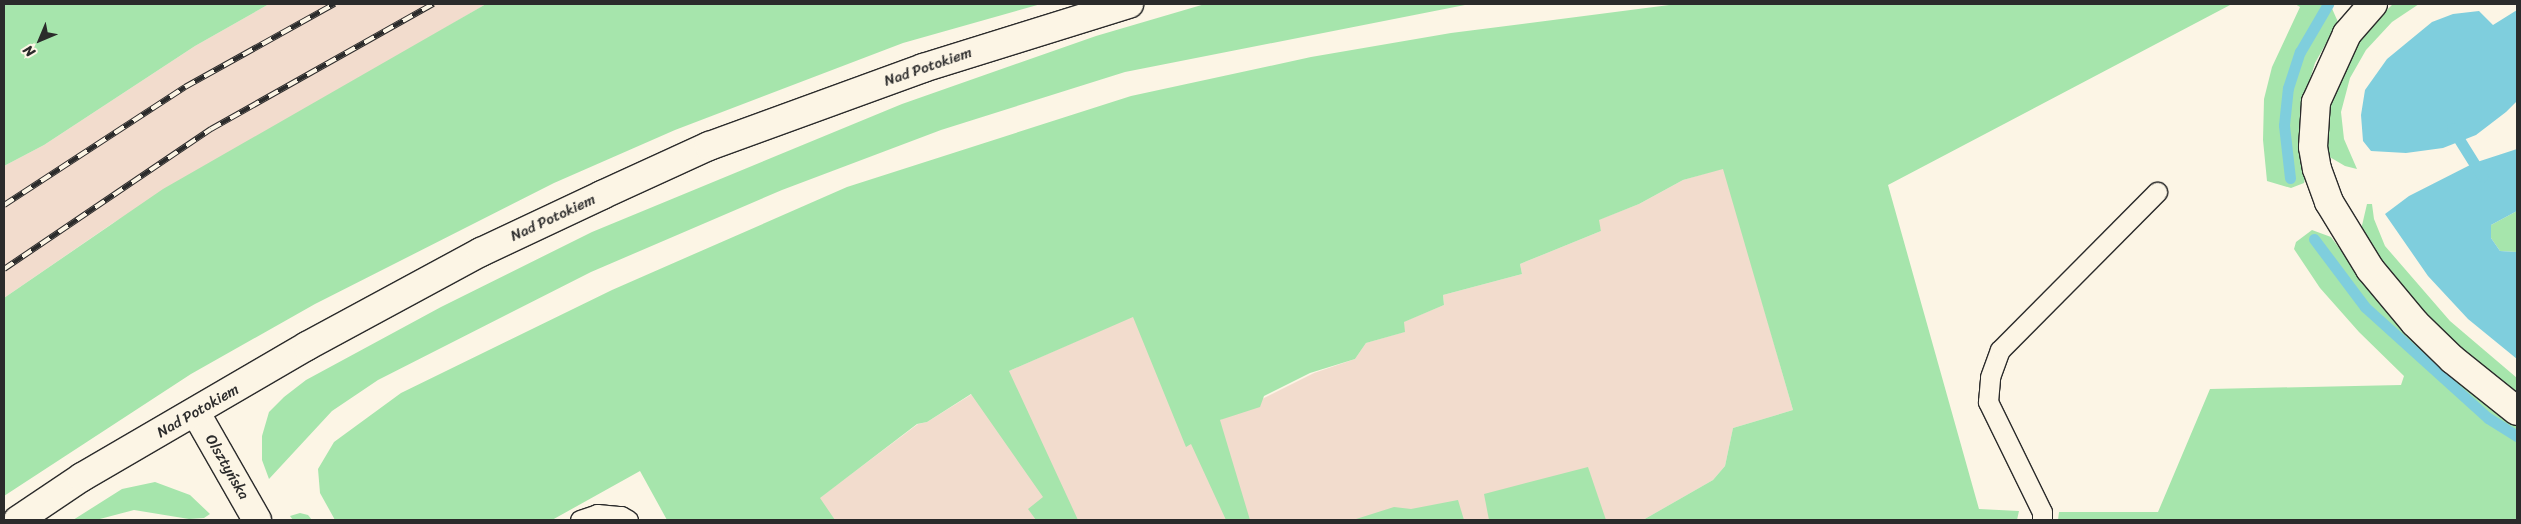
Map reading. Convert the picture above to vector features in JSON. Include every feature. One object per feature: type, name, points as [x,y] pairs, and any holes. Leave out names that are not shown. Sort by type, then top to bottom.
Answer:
[{"type":"main road","name":"Nad Potokiem","points":[[18,520],[82,477],[196,413],[307,346],[481,252],[709,146],[923,68],[1129,4]]},
{"type":"main road","points":[[2373,4],[2347,34],[2316,102],[2313,147],[2317,169],[2329,202],[2348,238],[2381,282],[2415,323],[2452,360],[2517,411]]},
{"type":"main road","name":"Olsztyńska","points":[[196,413],[257,520]]},
{"type":"lane","points":[[2042,520],[2042,512],[1988,402],[1990,377],[2000,350],[2157,192]]},
{"type":"lane","points":[[580,520],[597,514],[621,516],[628,520]]},
{"type":"shaded area","points":[[269,4],[486,4],[113,223],[4,298],[4,166],[44,145],[195,46]]},
{"type":"shaded area","points":[[1724,168],[1793,410],[1733,428],[1725,466],[1713,480],[1643,520],[790,520],[918,424],[927,422],[1009,371],[1133,316],[1220,420],[1314,373],[1355,359],[1366,343],[1404,332],[1403,322],[1444,305],[1443,295],[1522,274],[1520,264],[1601,231],[1598,220],[1639,204],[1683,180]]},
{"type":"green space","points":[[4,4],[269,4],[195,46],[44,145],[4,166]]},
{"type":"green space","points":[[486,4],[1041,4],[903,43],[675,130],[554,183],[315,304],[191,374],[4,496],[4,298],[163,189]]},
{"type":"green space","points":[[1205,4],[1470,4],[1125,72],[941,130],[782,190],[591,272],[378,380],[332,411],[269,479],[262,460],[262,436],[269,412],[284,397],[306,380],[441,307],[592,232],[902,104],[1096,36]]},
{"type":"green space","points":[[1677,4],[2232,4],[1888,185],[1979,509],[2019,511],[2017,520],[1643,520],[1713,480],[1725,466],[1733,428],[1793,410],[1723,169],[1683,180],[1639,204],[1599,220],[1601,231],[1520,264],[1522,274],[1443,295],[1444,305],[1404,322],[1405,332],[1366,343],[1355,359],[1310,373],[1264,396],[1260,407],[1220,420],[1250,520],[1226,520],[1191,444],[1186,447],[1133,317],[1009,371],[1078,520],[1036,520],[1028,509],[1043,497],[971,394],[927,422],[917,424],[820,498],[835,520],[667,520],[640,471],[552,520],[335,520],[320,493],[318,469],[334,442],[401,393],[612,290],[847,187],[1131,96],[1311,57],[1451,33]]},
{"type":"green space","points":[[2295,4],[2330,4],[2338,22],[2315,63],[2303,102],[2307,170],[2304,183],[2291,188],[2267,181],[2263,140],[2264,99],[2272,67],[2300,7]]},
{"type":"green space","points":[[2393,4],[2419,4],[2392,22],[2366,50],[2350,78],[2341,112],[2344,139],[2357,169],[2345,166],[2328,156],[2327,112],[2334,87],[2363,33]]},
{"type":"green space","points":[[2367,204],[2372,204],[2374,219],[2385,246],[2450,321],[2517,378],[2517,396],[2461,351],[2426,317],[2360,234]]},
{"type":"green space","points":[[2517,211],[2517,252],[2500,251],[2491,238],[2491,225]]},
{"type":"green space","points":[[2312,230],[2331,237],[2385,309],[2454,378],[2517,425],[2517,520],[2058,520],[2059,512],[2158,512],[2210,389],[2401,385],[2404,376],[2359,332],[2320,288],[2294,249],[2296,242]]},
{"type":"green space","points":[[1588,467],[1606,520],[1489,520],[1484,494]]},
{"type":"green space","points":[[155,482],[190,495],[210,514],[204,518],[189,519],[134,510],[96,520],[73,520],[122,489]]},
{"type":"green space","points":[[1458,500],[1464,520],[1353,520],[1394,507],[1411,509]]},
{"type":"green space","points":[[300,513],[308,515],[312,520],[293,520],[290,516]]},
{"type":"water","points":[[2517,10],[2517,101],[2506,112],[2476,135],[2443,148],[2406,153],[2371,151],[2363,141],[2361,115],[2365,90],[2387,59],[2432,22],[2453,14],[2479,11],[2493,25]]},
{"type":"water","points":[[2517,149],[2517,211],[2491,225],[2491,238],[2500,251],[2517,252],[2517,359],[2468,319],[2428,276],[2385,214],[2409,196],[2474,163]]},
{"type":"waterway","points":[[2290,178],[2284,125],[2288,88],[2300,52],[2328,4]]},
{"type":"waterway","points":[[2452,128],[2482,176]]},
{"type":"waterway","points":[[2314,239],[2365,307],[2488,418],[2517,436]]},
{"type":"railway","points":[[4,205],[185,87],[334,4]]},
{"type":"railway","points":[[4,269],[211,129],[433,4]]}]
